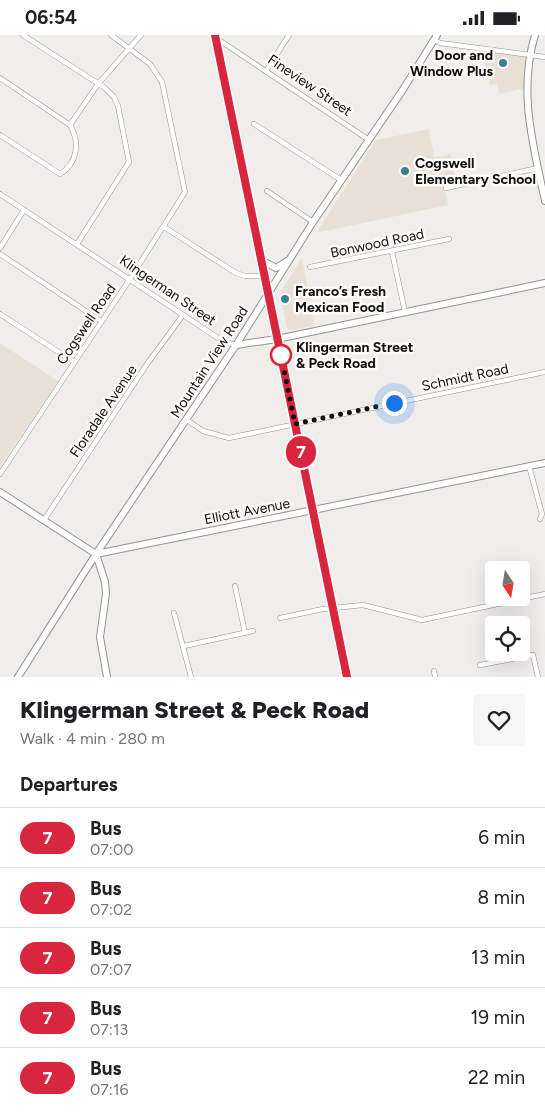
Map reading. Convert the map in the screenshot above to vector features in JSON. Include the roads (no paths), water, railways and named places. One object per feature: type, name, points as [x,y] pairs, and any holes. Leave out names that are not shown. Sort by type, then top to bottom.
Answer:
[{"type":"street","points":[[23,35],[98,84],[117,101],[129,162],[77,244]]},
{"type":"street","name":"Cogswell Road","points":[[0,474],[183,196],[183,177],[162,82],[150,63],[111,35]]},
{"type":"street","points":[[70,125],[98,84],[131,49],[141,35]]},
{"type":"street","points":[[266,71],[289,35]]},
{"type":"street","points":[[535,35],[529,55],[526,93],[545,201]]},
{"type":"street","points":[[214,36],[347,677]]},
{"type":"street","name":"Fineview Street","points":[[214,36],[369,139]]},
{"type":"street","points":[[435,38],[440,43],[545,57]]},
{"type":"street","name":"Mountain View Road","points":[[18,677],[96,554],[187,420],[313,222],[435,38]]},
{"type":"street","points":[[0,78],[70,125],[76,135],[75,156],[67,170],[60,174],[0,135]]},
{"type":"street","points":[[254,124],[341,180]]},
{"type":"street","points":[[446,188],[538,169]]},
{"type":"street","points":[[267,191],[313,222]]},
{"type":"street","name":"Klingerman Street","points":[[0,194],[224,342],[236,345]]},
{"type":"street","points":[[0,248],[24,210]]},
{"type":"street","points":[[164,227],[236,273],[245,276],[264,276]]},
{"type":"street","name":"Bonwood Road","points":[[310,267],[449,239]]},
{"type":"street","points":[[392,252],[404,312]]},
{"type":"street","points":[[0,254],[101,321]]},
{"type":"street","points":[[261,260],[276,268],[291,257]]},
{"type":"street","points":[[236,345],[278,339],[545,283]]},
{"type":"street","points":[[0,314],[74,362]]},
{"type":"street","name":"Floradale Avenue","points":[[44,520],[183,315]]},
{"type":"street","name":"Schmidt Road","points":[[187,420],[203,431],[229,438],[545,372]]},
{"type":"street","name":"Elliott Avenue","points":[[96,554],[545,463]]},
{"type":"street","points":[[529,466],[542,514],[540,519]]},
{"type":"street","points":[[0,492],[96,554],[105,582],[106,594],[100,637],[107,677]]},
{"type":"street","points":[[234,586],[245,633]]},
{"type":"street","points":[[280,618],[363,605],[422,620],[545,594]]},
{"type":"street","points":[[174,613],[191,677]]},
{"type":"street","points":[[184,646],[253,631]]},
{"type":"street","points":[[480,665],[533,655],[538,677]]},
{"type":"place","name":"Door and Window Plus","points":[[503,63]]},
{"type":"place","name":"Cogswell Elementary School","points":[[405,171]]},
{"type":"place","name":"Franco’s Fresh Mexican Food","points":[[285,299]]},
{"type":"place","name":"Klingerman Street & Peck Road","points":[[281,355]]}]
